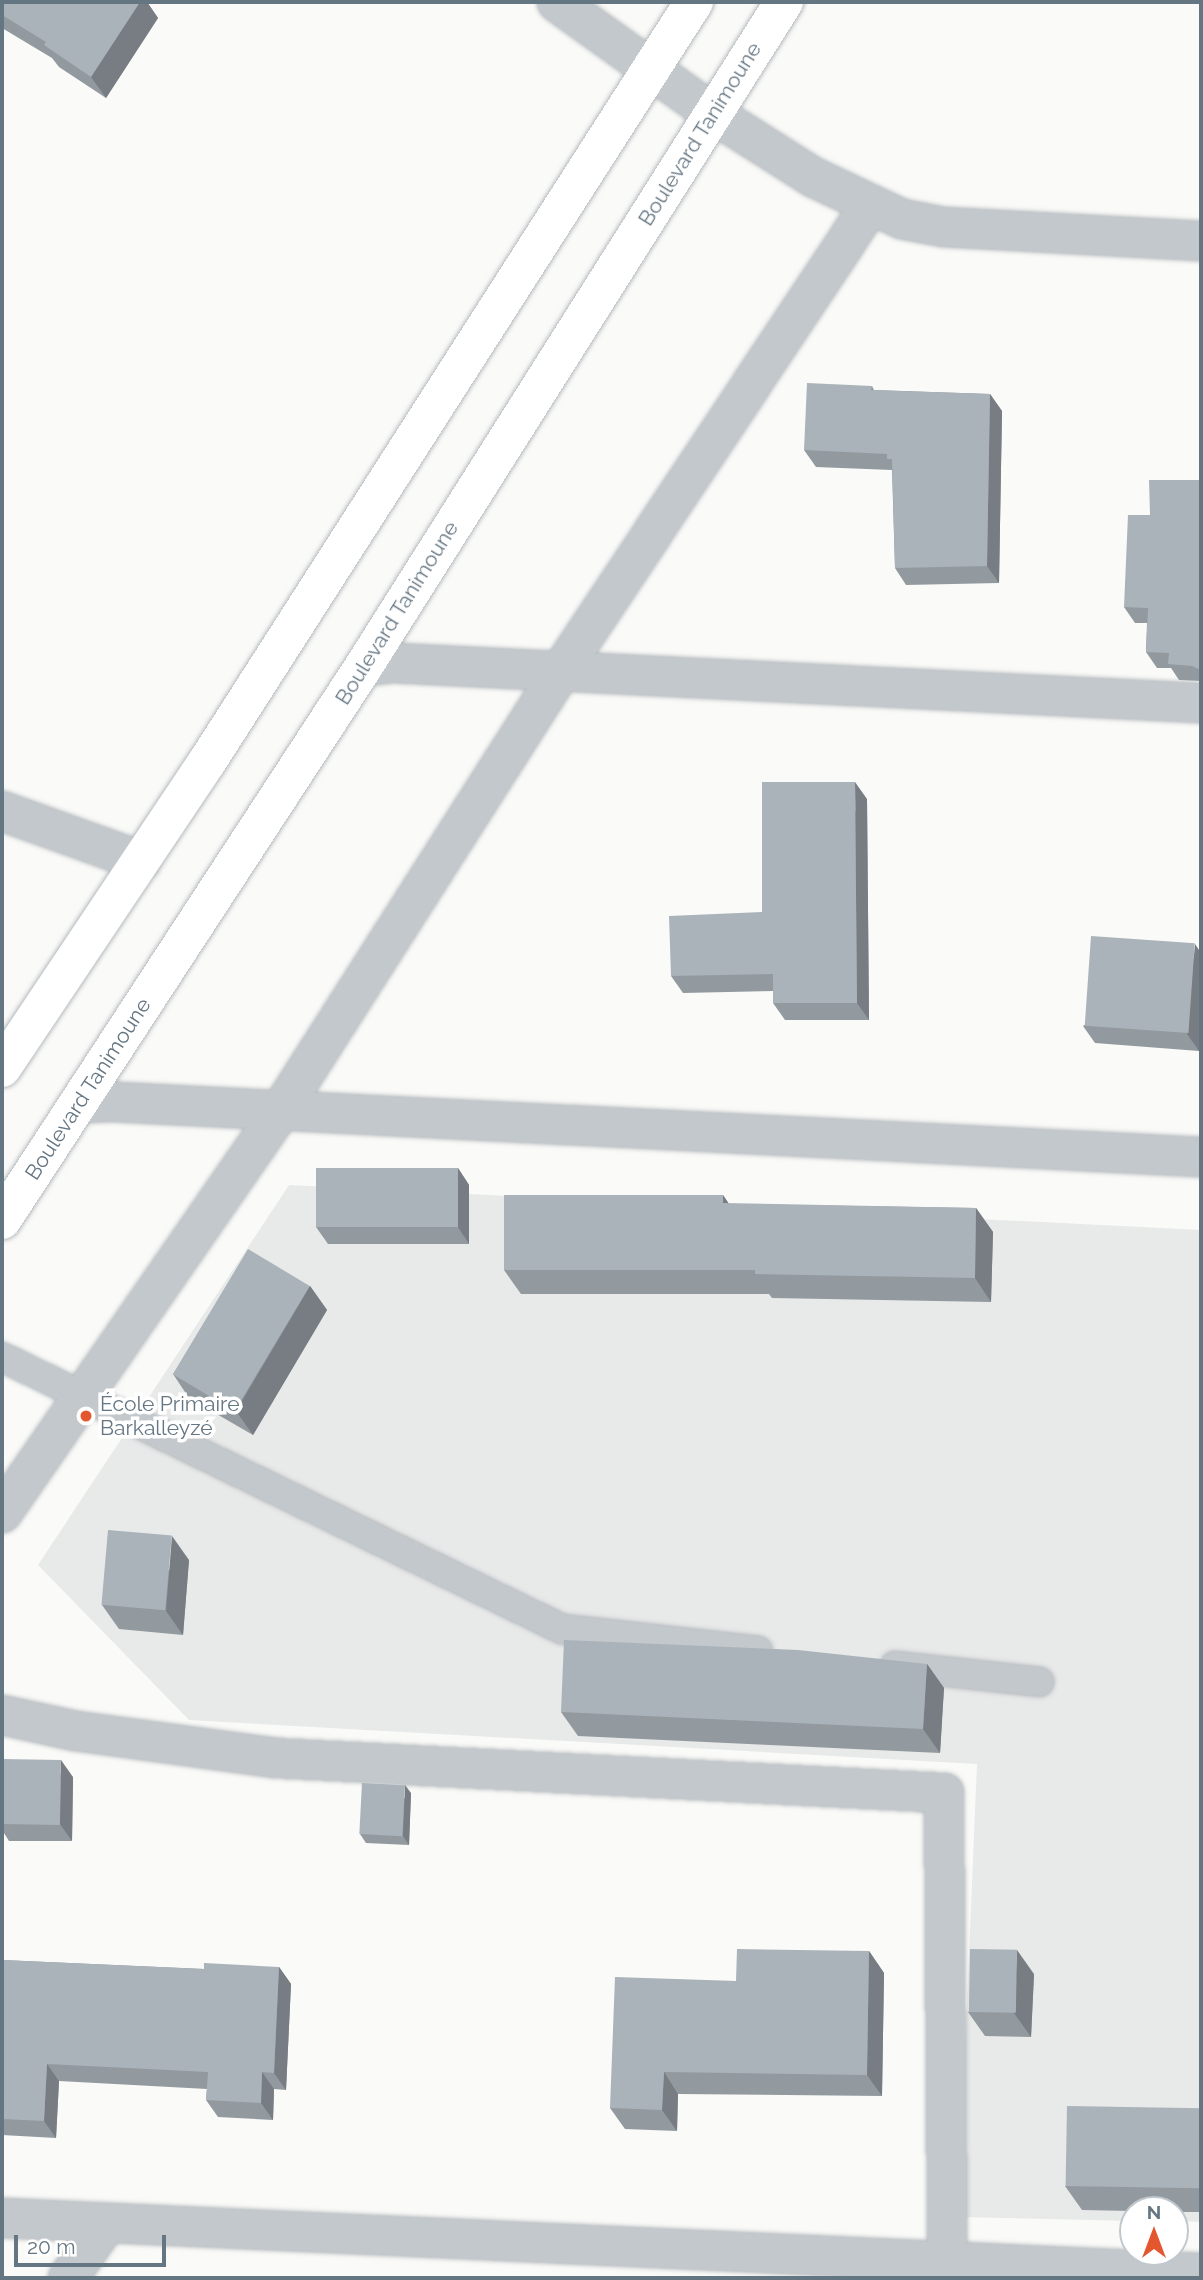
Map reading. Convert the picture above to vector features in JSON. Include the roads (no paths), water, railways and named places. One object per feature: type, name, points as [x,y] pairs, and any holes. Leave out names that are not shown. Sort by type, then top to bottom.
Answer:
[{"type":"main road","points":[[2,1068],[141,861],[694,2]]},
{"type":"main road","name":"Boulevard Tanimoune","points":[[2,1220],[364,666],[784,2]]},
{"type":"street","points":[[557,2],[712,113],[813,177],[870,206],[920,224],[1201,241]]},
{"type":"street","points":[[2,1513],[281,1110],[561,671],[870,206]]},
{"type":"street","points":[[364,666],[394,663],[1201,704]]},
{"type":"street","points":[[2,811],[141,861]]},
{"type":"street","points":[[80,1103],[281,1110],[1201,1157]]},
{"type":"street","points":[[2,1715],[76,1731],[275,1758],[944,1793],[947,2270]]},
{"type":"street","points":[[2,2218],[947,2270],[1201,2273]]},
{"type":"street","points":[[68,2278],[107,2222]]},
{"type":"lane","points":[[2,1357],[562,1629],[780,1653]]},
{"type":"lane","points":[[875,1664],[1039,1682]]},
{"type":"place","name":"École Primaire Barkalleyzé","points":[[86,1416]]}]
